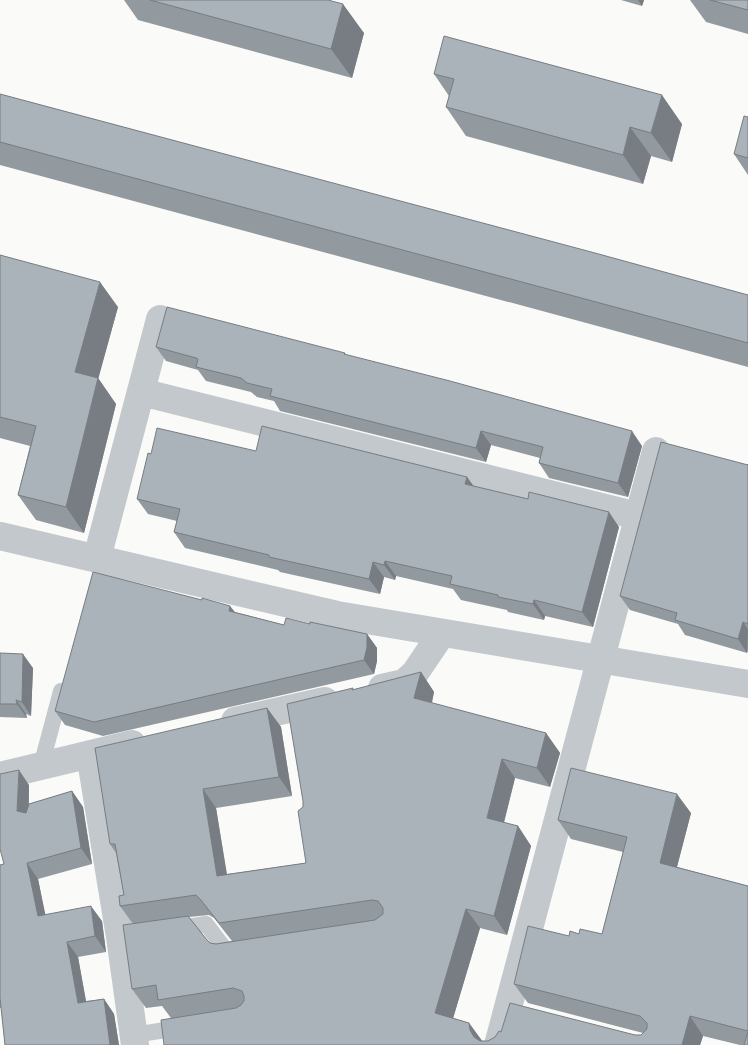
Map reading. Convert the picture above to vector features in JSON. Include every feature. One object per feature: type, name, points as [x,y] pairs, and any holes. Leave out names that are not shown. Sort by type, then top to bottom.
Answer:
[{"type":"street","points":[[94,568],[160,319]]},
{"type":"street","points":[[141,392],[638,516]]},
{"type":"street","points":[[498,1045],[517,1011],[601,660],[656,451]]},
{"type":"street","points":[[0,536],[94,568],[338,615],[748,684]]},
{"type":"street","points":[[212,726],[290,718],[351,695],[404,683],[415,673],[442,633]]},
{"type":"street","points":[[0,776],[156,739]]},
{"type":"street","points":[[90,754],[130,936],[135,1040]]},
{"type":"lane","points":[[41,766],[64,681]]},
{"type":"lane","points":[[158,932],[206,924],[228,952],[256,948]]},
{"type":"lane","points":[[135,1040],[201,1025]]},
{"type":"building","points":[[150,0],[328,0],[343,4],[331,49]]},
{"type":"building","points":[[710,0],[748,0],[748,10]]},
{"type":"building","points":[[444,36],[662,95],[651,133],[630,127],[623,155],[446,107],[454,79],[434,74]]},
{"type":"building","points":[[0,94],[748,295],[748,343],[0,142]]},
{"type":"building","points":[[744,116],[748,117],[748,158],[734,154]]},
{"type":"building","points":[[0,255],[100,282],[75,372],[98,378],[66,507],[18,495],[36,426],[0,417]]},
{"type":"building","points":[[167,307],[632,431],[618,483],[539,463],[543,447],[481,431],[476,448],[270,396],[272,389],[247,383],[241,378],[196,367],[198,359],[196,358],[156,347]]},
{"type":"building","points":[[262,426],[467,477],[465,484],[528,499],[529,492],[609,512],[582,612],[534,600],[533,604],[498,597],[498,595],[450,584],[452,576],[385,561],[384,565],[373,562],[369,579],[269,557],[269,555],[174,532],[180,509],[137,499],[148,453],[151,454],[157,428],[256,451]]},
{"type":"building","points":[[661,442],[748,465],[748,624],[743,622],[738,639],[675,620],[677,613],[620,596]]},
{"type":"building","points":[[93,572],[202,600],[202,598],[230,606],[229,611],[284,625],[286,618],[367,634],[364,660],[94,722],[55,711]]},
{"type":"building","points":[[0,653],[23,654],[22,702],[16,700],[17,704],[0,704]]},
{"type":"building","points":[[421,672],[414,698],[546,733],[537,768],[502,759],[487,818],[518,826],[494,916],[466,909],[435,1013],[469,1023],[474,1037],[480,1041],[488,1041],[495,1037],[499,1031],[501,1032],[510,1003],[635,1035],[641,1035],[647,1029],[647,1023],[640,1016],[514,984],[528,926],[569,936],[570,931],[579,934],[580,929],[602,934],[627,837],[558,820],[571,768],[677,794],[660,863],[748,886],[748,1031],[690,1016],[682,1045],[164,1045],[161,1020],[236,1008],[244,1001],[244,996],[242,991],[233,988],[158,1000],[156,985],[132,989],[123,925],[188,916],[210,943],[216,944],[375,920],[383,914],[383,908],[378,901],[372,900],[219,923],[196,895],[120,906],[119,896],[124,895],[115,844],[110,844],[95,748],[267,708],[279,777],[203,789],[217,876],[306,863],[298,811],[303,807],[303,801],[287,704]]},
{"type":"building","points":[[19,770],[17,811],[26,813],[29,804],[72,791],[81,848],[27,863],[38,916],[91,906],[95,936],[67,942],[78,1003],[104,999],[110,1045],[5,1045],[0,998],[0,865],[4,864],[0,849],[0,774]]},
{"type":"building","points":[[748,1032],[748,1045],[744,1045]]}]
